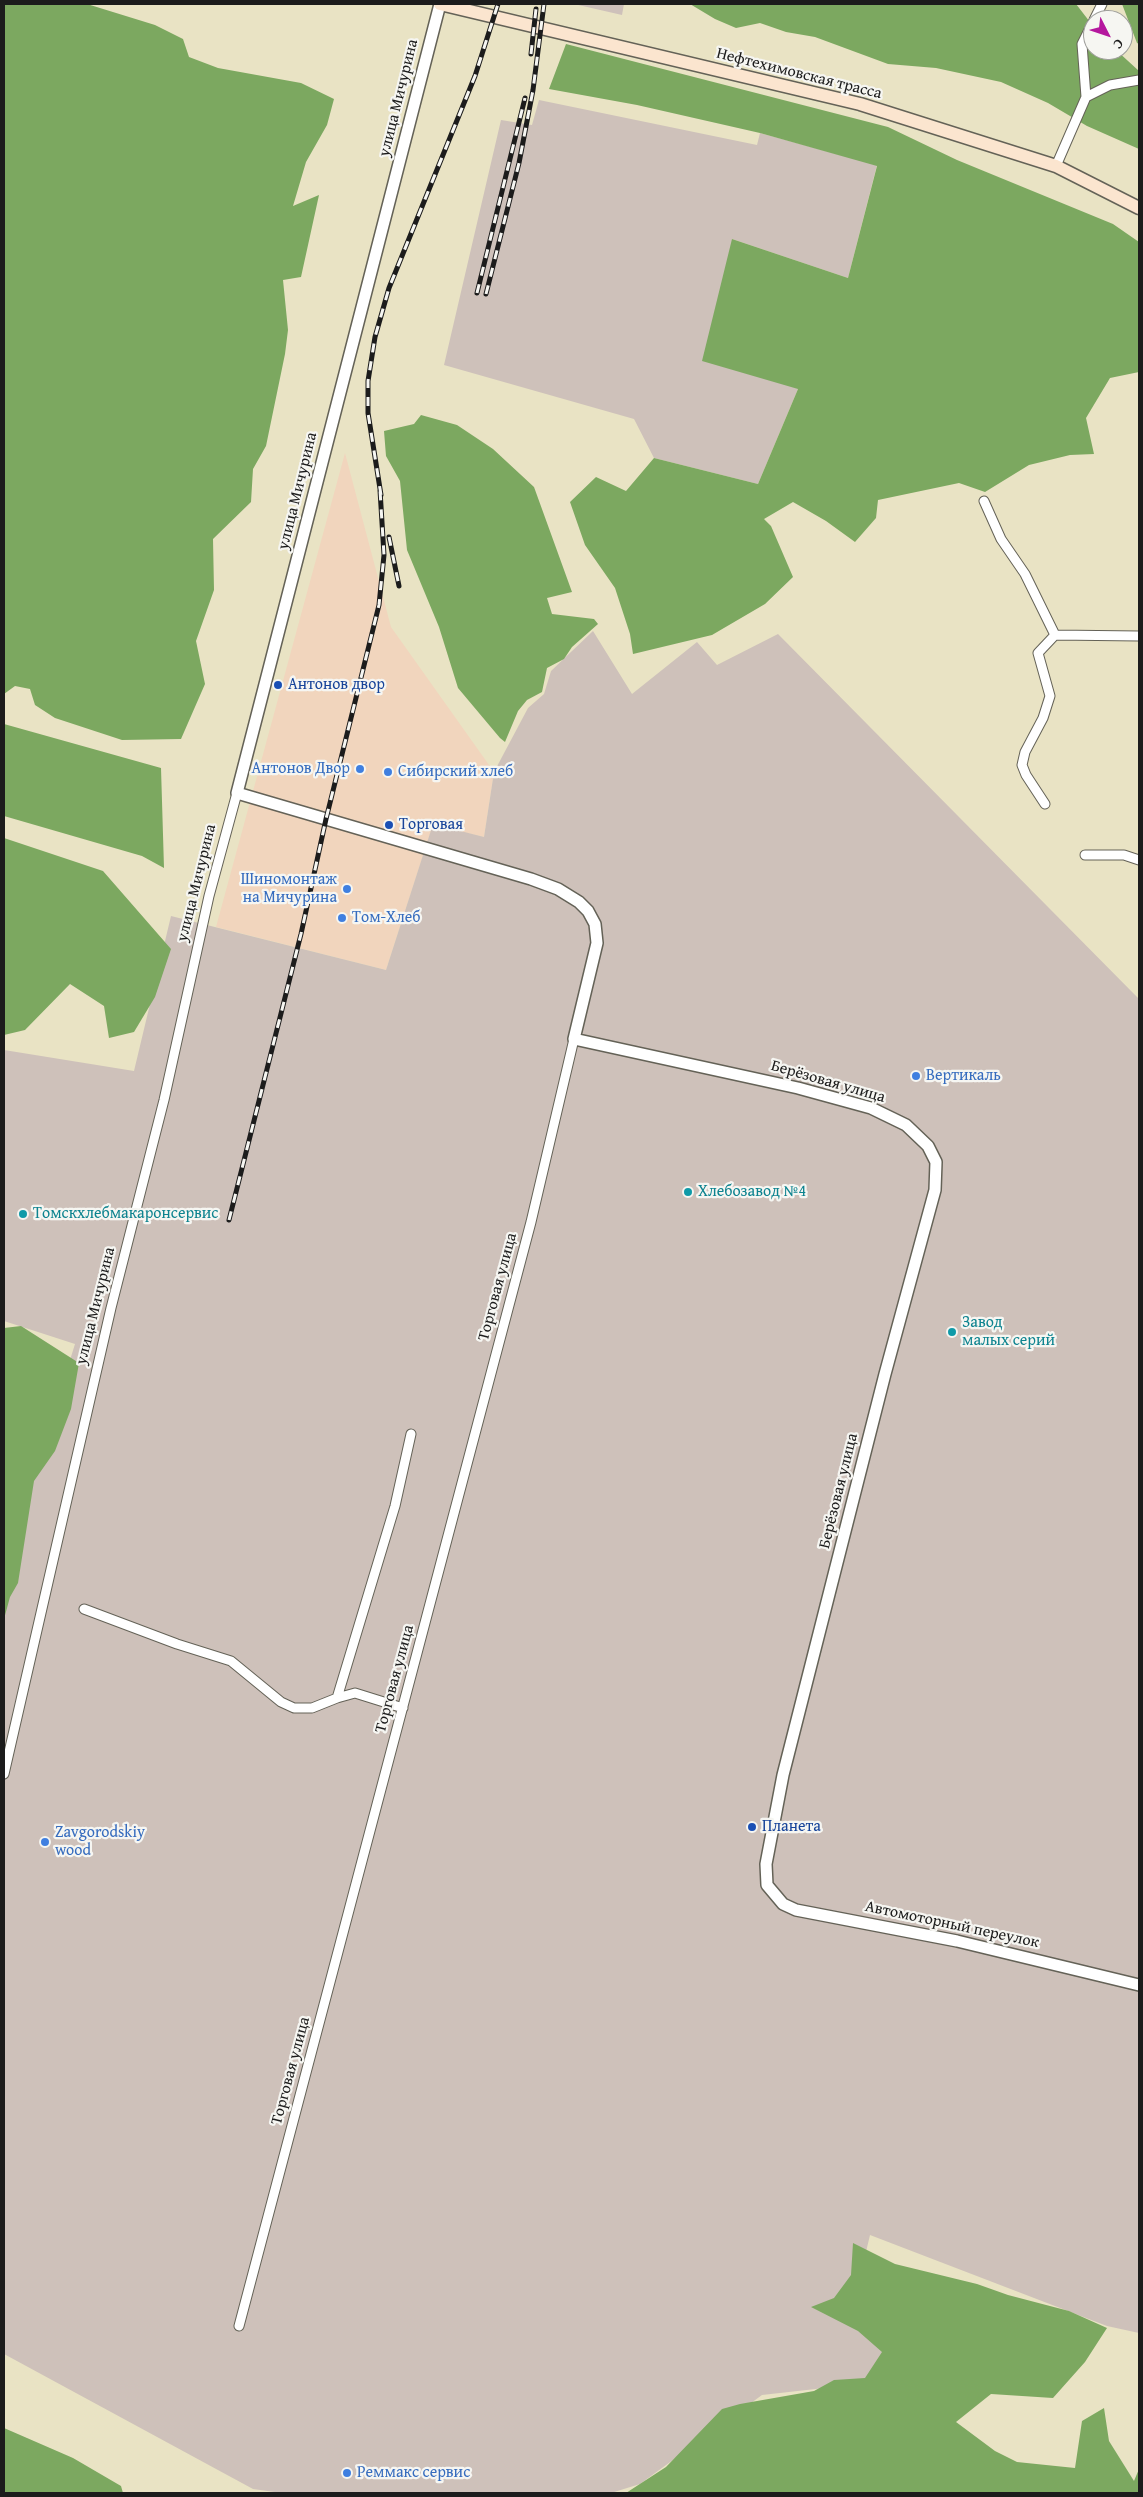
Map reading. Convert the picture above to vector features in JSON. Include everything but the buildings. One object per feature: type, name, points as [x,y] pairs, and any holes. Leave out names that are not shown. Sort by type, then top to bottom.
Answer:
[{"type":"main road","name":"Нефтехимовская трасса","points":[[440,4],[860,104],[1056,166],[1139,208]]},
{"type":"street","name":"улица Мичурина","points":[[4,1774],[111,1308],[164,1100],[209,896],[440,4]]},
{"type":"street","points":[[1083,42],[1083,58]]},
{"type":"street","points":[[1056,166],[1086,98],[1083,60]]},
{"type":"street","points":[[1086,98],[1110,86],[1139,80]]},
{"type":"street","points":[[984,501],[1001,539],[1025,574],[1055,635]]},
{"type":"street","points":[[1045,804],[1026,775],[1022,765],[1024,752],[1043,718],[1050,696],[1038,653],[1055,635],[1139,636]]},
{"type":"street","points":[[237,793],[531,879],[558,889],[579,902],[588,910],[595,924],[597,942],[574,1038]]},
{"type":"street","points":[[1085,855],[1124,855],[1139,860]]},
{"type":"street","name":"Торговая улица","points":[[239,2326],[531,1222],[574,1038]]},
{"type":"street","name":"Берёзовая улица","points":[[574,1038],[798,1088],[872,1108],[892,1117],[916,1133],[928,1146],[936,1162],[935,1190],[883,1384],[783,1775],[766,1864],[767,1885]]},
{"type":"street","points":[[336,1698],[395,1506],[411,1434]]},
{"type":"street","points":[[84,1609],[231,1661],[281,1702],[294,1708],[312,1708],[336,1698],[356,1693],[403,1708]]},
{"type":"street","name":"Автомоторный переулок","points":[[767,1885],[783,1904],[796,1910],[957,1941],[1139,1985]]},
{"type":"shaded area","points":[[574,4],[624,4],[622,15]]},
{"type":"shaded area","points":[[539,100],[757,145],[760,133],[877,165],[848,278],[732,239],[798,389],[758,484],[654,458],[634,419],[444,365],[501,120],[532,125]]},
{"type":"shaded area","points":[[345,453],[391,627],[494,772],[484,837],[433,825],[386,970],[216,927]]},
{"type":"shaded area","points":[[593,631],[632,694],[697,642],[717,665],[778,634],[1139,999],[1139,2333],[1107,2326],[870,2235],[849,2323],[892,2355],[869,2383],[762,2395],[640,2484],[611,2493],[282,2493],[253,2489],[4,2354],[4,1572],[75,1344],[4,1321],[4,1050],[134,1071],[171,916],[386,970],[433,824],[484,837],[494,772],[528,708],[544,694],[551,671]]},
{"type":"green space","points":[[4,4],[87,4],[155,25],[183,39],[189,57],[218,68],[301,83],[334,99],[327,125],[306,162],[293,206],[319,195],[301,277],[283,280],[288,330],[285,354],[266,446],[253,469],[251,502],[213,539],[214,590],[196,641],[205,684],[181,739],[122,740],[55,718],[35,705],[30,689],[15,686],[4,694]]},
{"type":"green space","points":[[690,4],[1076,4],[1083,13],[1083,60],[1127,60],[1139,71],[1139,149],[1087,126],[1048,103],[1001,82],[936,68],[888,64],[815,37],[786,32],[760,23],[736,28],[715,19]]},
{"type":"green space","points":[[1122,4],[1139,4],[1139,44],[1133,33],[1133,10],[1124,10]]},
{"type":"green space","points":[[566,44],[888,127],[957,160],[1113,224],[1139,242],[1139,372],[1110,378],[1086,418],[1094,454],[1070,455],[1029,465],[985,492],[959,483],[878,500],[876,518],[855,542],[826,521],[793,502],[764,519],[771,526],[793,577],[765,604],[712,635],[633,654],[630,634],[615,588],[585,545],[570,502],[596,477],[626,491],[654,458],[758,484],[798,389],[702,361],[732,239],[848,278],[877,166],[760,133],[637,105],[549,89]]},
{"type":"green space","points":[[421,415],[457,425],[493,449],[534,487],[572,592],[547,598],[552,614],[594,619],[598,624],[572,647],[564,659],[547,668],[542,692],[527,700],[518,711],[505,742],[458,688],[439,627],[407,550],[400,481],[386,456],[384,431],[414,424]]},
{"type":"green space","points":[[4,724],[161,768],[164,868],[142,856],[4,816]]},
{"type":"green space","points":[[4,838],[103,871],[171,949],[155,997],[134,1032],[109,1038],[104,1006],[70,984],[25,1030],[4,1035]]},
{"type":"green space","points":[[21,1326],[79,1363],[71,1409],[55,1451],[34,1481],[18,1583],[10,1597],[4,1619],[4,1328]]},
{"type":"green space","points":[[853,2243],[895,2264],[977,2284],[1008,2295],[1069,2311],[1107,2328],[1085,2362],[1053,2398],[991,2394],[956,2422],[995,2451],[1017,2462],[1075,2468],[1082,2421],[1104,2408],[1109,2441],[1134,2481],[1139,2469],[1139,2493],[626,2493],[666,2467],[722,2409],[814,2391],[834,2380],[865,2378],[882,2352],[858,2331],[811,2307],[834,2298],[851,2275]]},
{"type":"green space","points":[[4,2428],[73,2458],[121,2486],[123,2493],[4,2493]]},
{"type":"railway","points":[[381,495],[368,413],[368,381],[375,337],[389,288],[475,76],[498,4]]},
{"type":"railway","points":[[486,294],[519,163],[533,90],[544,4]]},
{"type":"railway","points":[[531,54],[536,9]]},
{"type":"railway","points":[[477,293],[525,98]]},
{"type":"railway","points":[[229,1220],[301,934],[326,819],[379,605],[384,555],[380,490]]},
{"type":"railway","points":[[389,537],[399,586]]},
{"type":"place","name":"Антонов двор","points":[[278,685]]},
{"type":"place","name":"Антонов Двор","points":[[360,769]]},
{"type":"place","name":"Сибирский хлеб","points":[[388,772]]},
{"type":"place","name":"Торговая","points":[[389,825]]},
{"type":"place","name":"Шиномонтаж на Мичурина","points":[[347,889]]},
{"type":"place","name":"Том-Хлеб","points":[[342,918]]},
{"type":"place","name":"Вертикаль","points":[[916,1076]]},
{"type":"place","name":"Хлебозавод №4","points":[[688,1192]]},
{"type":"place","name":"Томскхлебмакаронсервис","points":[[23,1214]]},
{"type":"place","name":"Завод малых серий","points":[[952,1332]]},
{"type":"place","name":"Планета","points":[[752,1827]]},
{"type":"place","name":"Zavgorodskiy wood","points":[[45,1842]]},
{"type":"place","name":"Реммакс сервис","points":[[347,2473]]}]
